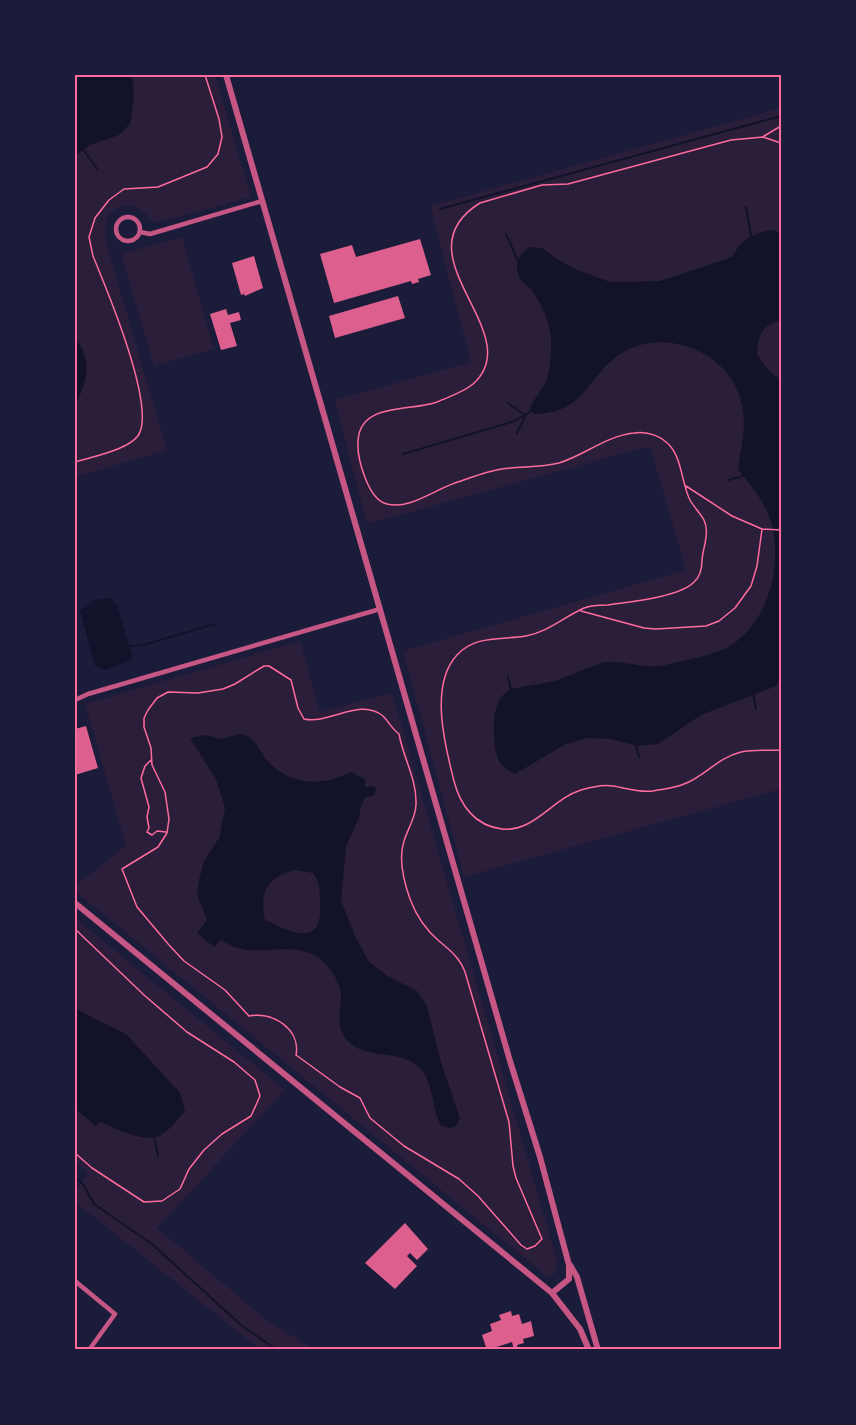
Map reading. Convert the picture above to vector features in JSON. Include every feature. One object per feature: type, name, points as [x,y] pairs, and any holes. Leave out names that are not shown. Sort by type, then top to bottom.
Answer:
[{"type":"street","points":[[226,75],[569,1265],[569,1279],[552,1293]]},
{"type":"street","points":[[140,232],[150,234],[262,201]]},
{"type":"street","points":[[131,217],[138,223],[140,232],[134,240],[125,241],[117,235],[116,226],[122,218],[131,217]]},
{"type":"street","points":[[75,700],[88,694],[380,609]]},
{"type":"street","points":[[75,903],[552,1293],[580,1329],[590,1350]]},
{"type":"street","points":[[569,1265],[577,1277],[598,1350]]},
{"type":"street","points":[[75,1281],[115,1314],[89,1350]]},
{"type":"path","points":[[75,462],[130,443],[140,433],[142,416],[137,377],[88,237],[94,218],[109,200],[124,189],[158,187],[207,167],[218,154],[222,137],[219,119],[205,75]]},
{"type":"path","points":[[763,137],[781,126]]},
{"type":"path","points":[[781,143],[763,137],[731,140],[568,184],[542,185],[480,203],[471,208],[462,216],[452,234],[450,253],[486,342],[487,356],[483,371],[472,384],[439,401],[417,408],[375,414],[365,421],[359,433],[357,447],[369,490],[379,502],[402,505],[450,484],[502,469],[531,468],[558,463],[580,456],[597,445],[615,438],[633,433],[647,433],[658,436],[672,448],[686,491],[694,508],[704,521],[707,535],[702,570],[694,583],[673,594],[586,607],[535,634],[481,640],[467,646],[455,656],[448,668],[442,710],[445,742],[459,799],[469,813],[500,829],[518,828],[536,820],[576,791],[609,785],[636,791],[657,790],[687,784],[713,764],[744,751],[781,750]]},
{"type":"path","points":[[685,486],[692,488],[732,516],[762,529],[781,530]]},
{"type":"path","points":[[580,611],[656,629],[706,626],[719,621],[735,608],[751,586],[757,566],[762,529]]},
{"type":"path","points":[[264,666],[269,666],[291,680],[298,708],[304,719],[317,720],[359,710],[368,711],[384,717],[392,729],[399,734],[414,785],[416,800],[415,812],[402,848],[407,889],[419,918],[463,966],[509,1122],[516,1178],[542,1239],[540,1243],[527,1249],[521,1245],[478,1196],[459,1179],[404,1146],[370,1118],[360,1098],[340,1087],[296,1055],[295,1041],[283,1023],[268,1016],[249,1016],[225,990],[184,961],[137,907],[122,869],[158,847],[167,832],[169,819],[167,799],[151,760],[152,752],[144,728],[144,718],[162,694],[211,692],[235,684],[264,666]]},
{"type":"path","points":[[151,760],[145,766],[141,778],[149,807],[147,832],[152,835],[157,831],[167,832]]},
{"type":"path","points":[[75,929],[144,995],[188,1032],[234,1062],[255,1080],[260,1096],[251,1116],[222,1134],[204,1150],[189,1169],[180,1189],[162,1201],[144,1202],[93,1168],[75,1153]]},
{"type":"shaded area","points":[[75,75],[215,75],[251,197],[155,223],[141,210],[131,205],[122,206],[111,212],[105,227],[107,246],[167,450],[75,477]]},
{"type":"shaded area","points":[[75,75],[130,75],[133,81],[134,98],[130,124],[119,135],[90,145],[75,156]]},
{"type":"shaded area","points":[[781,108],[781,789],[464,877],[403,651],[686,570],[650,446],[367,524],[335,400],[471,362],[430,206]]},
{"type":"shaded area","points":[[774,230],[781,234],[781,320],[769,325],[762,332],[758,341],[757,354],[770,372],[781,378],[781,676],[776,686],[701,715],[658,744],[637,746],[611,739],[586,738],[564,745],[515,774],[501,764],[495,747],[496,708],[505,693],[511,689],[555,681],[601,663],[665,665],[716,652],[730,646],[744,635],[764,606],[774,571],[775,553],[774,535],[764,505],[738,469],[744,430],[742,405],[736,387],[725,371],[695,349],[658,342],[639,345],[610,362],[576,400],[552,412],[534,414],[530,409],[548,375],[551,339],[547,319],[538,299],[518,274],[518,261],[530,247],[542,248],[575,269],[610,282],[660,281],[732,257],[740,245],[749,238]]},
{"type":"shaded area","points":[[182,237],[214,349],[154,366],[121,254]]},
{"type":"shaded area","points":[[75,339],[84,354],[86,371],[83,388],[75,404]]},
{"type":"shaded area","points":[[110,598],[117,605],[132,660],[105,670],[95,666],[80,611],[94,600]]},
{"type":"shaded area","points":[[300,641],[320,712],[392,693],[558,1264],[554,1274],[549,1278],[75,891],[75,886],[126,846],[85,704]]},
{"type":"shaded area","points":[[240,734],[245,735],[256,744],[275,768],[295,779],[317,782],[351,772],[365,779],[365,787],[374,786],[376,789],[374,795],[365,798],[361,805],[359,818],[346,846],[341,901],[355,936],[369,962],[389,977],[417,991],[427,1006],[441,1062],[460,1118],[456,1126],[449,1128],[440,1125],[427,1079],[416,1065],[395,1056],[361,1050],[344,1036],[340,1021],[340,989],[332,972],[319,958],[291,949],[244,950],[221,940],[214,947],[197,933],[207,920],[197,895],[199,880],[204,861],[219,838],[225,808],[216,779],[190,738],[205,735],[221,739]],"holes":[[[295,870],[313,873],[320,896],[320,918],[311,932],[295,932],[265,920],[264,894],[272,882],[285,873]]]},
{"type":"shaded area","points":[[75,918],[285,1090],[157,1228],[268,1321],[315,1350],[261,1350],[75,1202],[75,1191],[88,1173],[75,1161]]},
{"type":"shaded area","points":[[75,1008],[126,1034],[180,1093],[185,1111],[164,1133],[147,1138],[100,1122],[96,1126],[75,1109]]},
{"type":"building","points":[[420,239],[431,275],[418,279],[419,282],[412,284],[411,281],[334,303],[320,254],[352,245],[356,257]]},
{"type":"building","points":[[254,256],[263,288],[245,296],[241,295],[232,263]]},
{"type":"building","points":[[398,296],[405,318],[335,338],[329,316]]},
{"type":"building","points":[[226,309],[228,315],[239,312],[241,320],[230,323],[237,346],[221,350],[210,314]]},
{"type":"building","points":[[86,726],[98,768],[75,775],[75,729]]},
{"type":"building","points":[[405,1223],[428,1249],[417,1260],[410,1253],[407,1256],[417,1266],[395,1289],[365,1263]]},
{"type":"building","points":[[511,1311],[512,1316],[519,1314],[522,1324],[531,1321],[534,1336],[523,1339],[524,1343],[517,1345],[518,1350],[514,1350],[512,1342],[487,1350],[482,1335],[492,1331],[490,1324],[501,1320],[499,1315]]},
{"type":"waterway","points":[[440,209],[781,116]]},
{"type":"waterway","points":[[82,148],[98,170]]},
{"type":"waterway","points":[[746,207],[751,236]]},
{"type":"waterway","points":[[506,234],[519,263]]},
{"type":"waterway","points":[[508,403],[525,415],[533,410]]},
{"type":"waterway","points":[[403,454],[515,421],[525,415]]},
{"type":"waterway","points":[[517,433],[525,417]]},
{"type":"waterway","points":[[729,480],[746,475]]},
{"type":"waterway","points":[[130,646],[143,645],[215,624]]},
{"type":"waterway","points":[[508,676],[511,691]]},
{"type":"waterway","points":[[753,694],[756,709]]},
{"type":"waterway","points":[[636,745],[639,757]]},
{"type":"waterway","points":[[154,1136],[158,1156]]},
{"type":"waterway","points":[[75,1178],[83,1184],[94,1204],[152,1244],[241,1325],[277,1350]]}]
